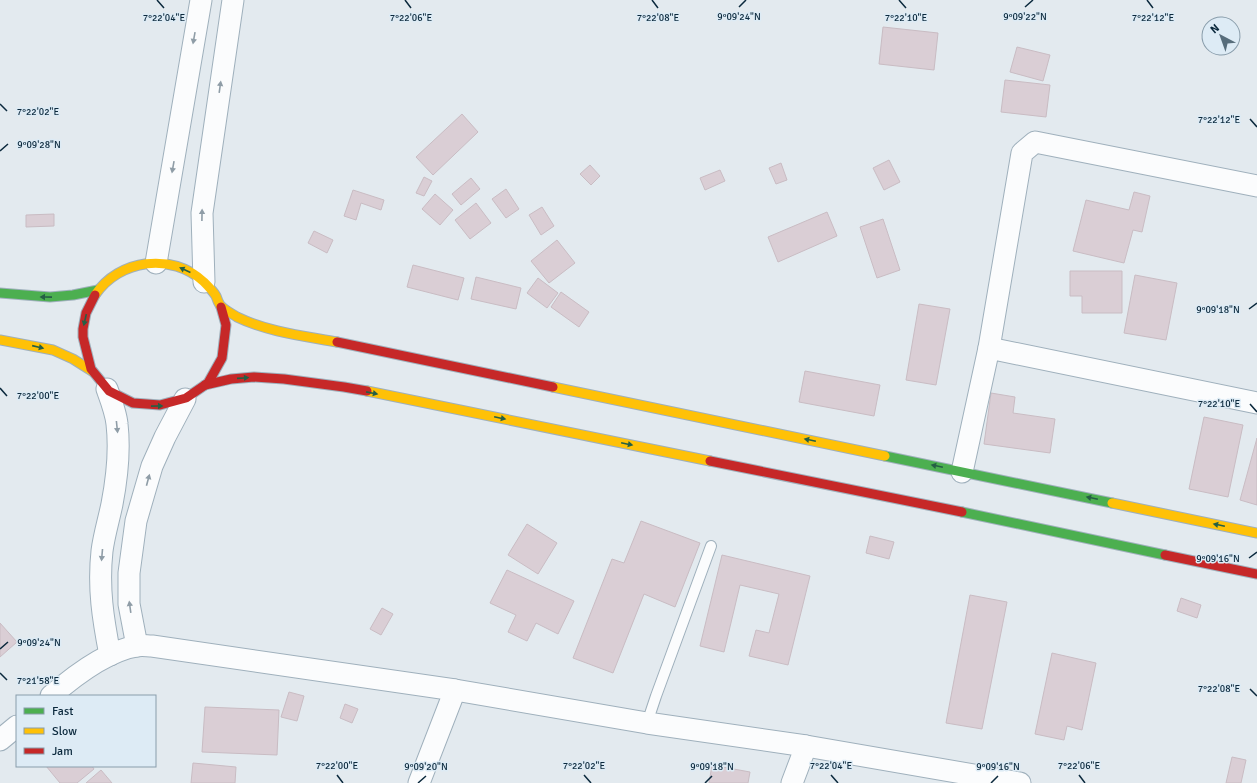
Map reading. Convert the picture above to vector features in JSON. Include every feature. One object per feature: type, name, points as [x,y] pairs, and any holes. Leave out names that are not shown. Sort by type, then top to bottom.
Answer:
[{"type":"main road","points":[[0,340],[53,350],[73,359],[92,371],[107,389],[124,400],[145,406],[165,406],[185,399],[196,393],[216,372],[223,357],[226,340],[226,323],[221,307],[214,294],[204,282],[193,273],[164,263],[135,265],[121,271],[109,279],[98,290],[87,308],[83,329],[84,351],[92,371]]},
{"type":"main road","points":[[0,293],[50,297],[73,295],[98,290]]},
{"type":"main road","points":[[221,307],[240,318],[281,332],[381,350],[1257,533]]},
{"type":"main road","points":[[205,385],[232,379],[254,377],[284,379],[344,387],[1030,526],[1257,574]]},
{"type":"street","points":[[156,263],[201,0]]},
{"type":"street","points":[[204,282],[202,213],[232,0]]},
{"type":"street","points":[[962,472],[989,348],[1022,153],[1035,142],[1257,186]]},
{"type":"street","points":[[989,348],[1257,403]]},
{"type":"street","points":[[107,389],[117,423],[118,443],[118,462],[113,502],[102,551],[100,590],[103,621],[110,654]]},
{"type":"street","points":[[137,646],[130,604],[129,573],[136,521],[152,466],[164,438],[185,399]]},
{"type":"street","points":[[52,695],[68,681],[110,654],[137,646],[152,646],[455,690],[647,723],[806,746],[1020,783]]},
{"type":"street","points":[[419,783],[455,690]]},
{"type":"street","points":[[0,740],[16,727]]},
{"type":"street","points":[[792,783],[806,746]]},
{"type":"lane","points":[[647,723],[711,546]]},
{"type":"building","points":[[883,27],[938,33],[934,70],[879,64]]},
{"type":"building","points":[[1017,47],[1050,55],[1043,81],[1010,72]]},
{"type":"building","points":[[1005,80],[1050,85],[1046,117],[1001,112]]},
{"type":"building","points":[[462,114],[478,132],[433,175],[416,157]]},
{"type":"building","points":[[889,160],[900,182],[884,190],[873,168]]},
{"type":"building","points":[[781,163],[787,180],[776,184],[769,168]]},
{"type":"building","points":[[590,165],[600,176],[591,185],[580,174]]},
{"type":"building","points":[[720,170],[725,181],[705,190],[700,178]]},
{"type":"building","points":[[424,177],[432,181],[424,196],[416,193]]},
{"type":"building","points":[[471,178],[480,189],[461,205],[452,194]]},
{"type":"building","points":[[506,189],[519,209],[506,218],[492,199]]},
{"type":"building","points":[[353,190],[384,200],[381,210],[361,203],[356,220],[344,216]]},
{"type":"building","points":[[1134,192],[1150,196],[1142,232],[1133,230],[1124,263],[1073,251],[1086,200],[1129,210]]},
{"type":"building","points":[[435,194],[453,210],[440,225],[422,209]]},
{"type":"building","points":[[476,203],[491,223],[470,239],[455,220]]},
{"type":"building","points":[[542,207],[554,226],[541,235],[529,215]]},
{"type":"building","points":[[827,212],[837,236],[778,262],[768,237]]},
{"type":"building","points":[[54,214],[54,226],[26,227],[26,215]]},
{"type":"building","points":[[883,219],[900,270],[877,278],[860,227]]},
{"type":"building","points":[[314,231],[333,240],[327,253],[308,243]]},
{"type":"building","points":[[557,240],[575,263],[549,283],[531,261]]},
{"type":"building","points":[[413,265],[464,278],[458,300],[407,287]]},
{"type":"building","points":[[1070,271],[1122,271],[1122,313],[1082,313],[1082,296],[1070,296]]},
{"type":"building","points":[[1135,275],[1177,283],[1166,340],[1124,333]]},
{"type":"building","points":[[476,277],[521,288],[516,309],[471,299]]},
{"type":"building","points":[[538,278],[558,293],[547,308],[527,293]]},
{"type":"building","points":[[561,292],[589,312],[579,327],[551,307]]},
{"type":"building","points":[[919,304],[950,309],[936,385],[906,380]]},
{"type":"building","points":[[805,371],[880,385],[874,416],[799,402]]},
{"type":"building","points":[[991,393],[1015,397],[1013,413],[1055,419],[1050,453],[984,444]]},
{"type":"building","points":[[1204,417],[1243,425],[1228,497],[1189,489]]},
{"type":"building","points":[[1257,438],[1257,505],[1240,500]]},
{"type":"building","points":[[641,521],[700,543],[675,607],[644,594],[613,673],[573,658],[612,559],[624,563]]},
{"type":"building","points":[[527,524],[557,543],[538,574],[508,555]]},
{"type":"building","points":[[870,536],[894,542],[889,559],[866,553]]},
{"type":"building","points":[[722,555],[810,576],[788,665],[749,656],[756,630],[769,633],[779,594],[740,585],[724,652],[700,646]]},
{"type":"building","points":[[507,570],[574,601],[558,634],[536,623],[527,641],[508,632],[516,615],[490,603]]},
{"type":"building","points":[[970,595],[1007,602],[982,729],[946,723]]},
{"type":"building","points":[[1181,598],[1201,605],[1197,618],[1177,611]]},
{"type":"building","points":[[382,608],[393,614],[381,635],[370,629]]},
{"type":"building","points":[[0,623],[17,642],[0,657]]},
{"type":"building","points":[[1052,653],[1096,663],[1082,730],[1067,726],[1064,740],[1035,734]]},
{"type":"building","points":[[289,692],[304,696],[297,721],[281,717]]},
{"type":"building","points":[[345,704],[358,709],[352,723],[340,718]]},
{"type":"building","points":[[205,707],[279,710],[277,755],[202,752]]},
{"type":"building","points":[[1232,757],[1246,760],[1241,783],[1226,783]]},
{"type":"building","points":[[193,763],[236,767],[235,783],[191,783]]},
{"type":"building","points":[[712,765],[750,772],[748,783],[709,783]]},
{"type":"building","points":[[47,767],[93,767],[94,769],[77,783],[60,783]]},
{"type":"building","points":[[101,770],[112,783],[86,783]]},
{"type":"traffic: fast","points":[[0,293],[50,297],[73,295],[98,290]]},
{"type":"traffic: fast","points":[[885,456],[1112,503]]},
{"type":"traffic: fast","points":[[962,512],[1165,555]]},
{"type":"traffic: slow","points":[[95,295],[105,283],[132,267],[162,263],[177,266],[191,272],[204,282],[215,294],[222,307],[237,317],[274,330],[337,342]]},
{"type":"traffic: slow","points":[[0,340],[53,350],[73,359],[92,371]]},
{"type":"traffic: slow","points":[[553,387],[885,456]]},
{"type":"traffic: slow","points":[[367,391],[710,461]]},
{"type":"traffic: slow","points":[[1112,503],[1257,533]]},
{"type":"traffic: jam","points":[[95,295],[86,313],[83,329],[83,337],[91,369],[109,391],[133,403],[160,405],[186,398],[208,383],[222,358],[226,325],[221,307]]},
{"type":"traffic: jam","points":[[337,342],[553,387]]},
{"type":"traffic: jam","points":[[205,385],[231,379],[254,377],[284,379],[367,391]]},
{"type":"traffic: jam","points":[[710,461],[962,512]]},
{"type":"traffic: jam","points":[[1165,555],[1257,574]]}]
